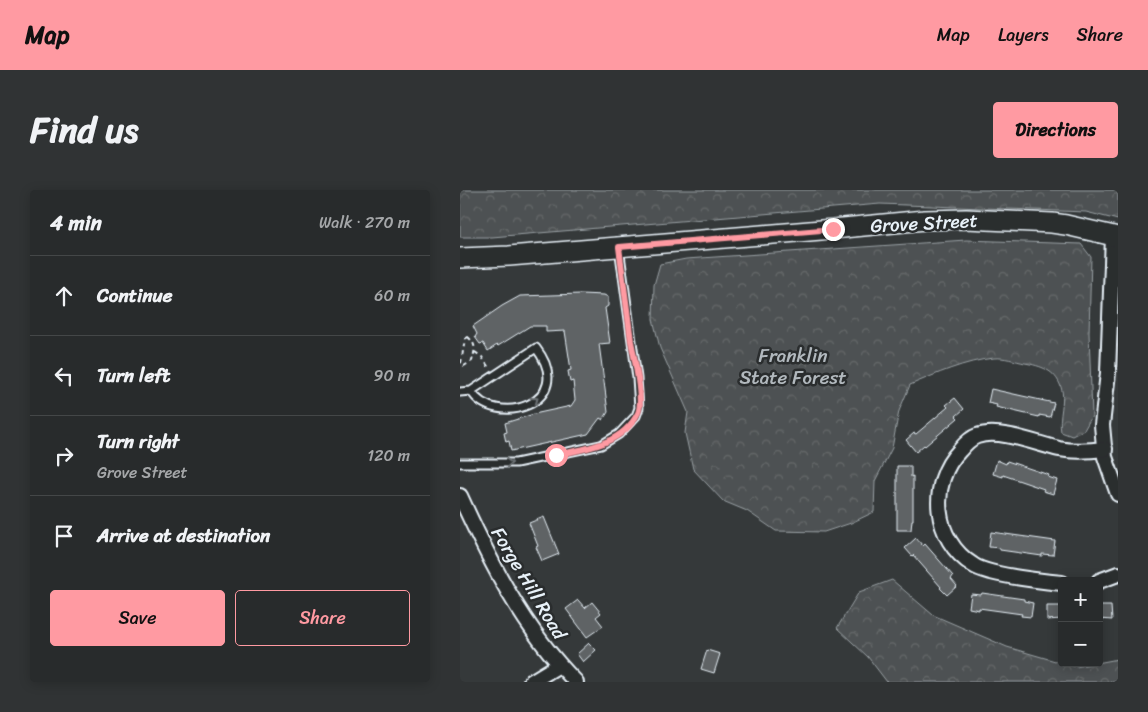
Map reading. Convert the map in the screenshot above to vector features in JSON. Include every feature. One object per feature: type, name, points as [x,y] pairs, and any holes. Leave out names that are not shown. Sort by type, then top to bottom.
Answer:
[{"type":"main road","name":"Grove Street","points":[[460,258],[509,256],[925,220],[1052,223],[1116,236]]},
{"type":"street","points":[[1116,236],[1108,373],[1102,425],[1105,457],[1118,494]]},
{"type":"street","points":[[1058,582],[988,572],[973,566],[962,557],[946,538],[938,510],[942,481],[951,459],[966,443],[976,436],[986,434],[1001,435],[1061,450],[1084,452],[1105,449]]},
{"type":"street","name":"Forge Hill Road","points":[[460,496],[481,543],[505,586],[559,666],[576,682]]},
{"type":"street","points":[[1103,580],[1118,574]]},
{"type":"street","points":[[531,682],[559,666]]},
{"type":"lane","points":[[460,463],[516,463],[580,450],[610,440],[630,424],[639,408],[637,378],[619,247]]},
{"type":"lane","points":[[460,392],[471,391],[536,348],[547,366],[548,378],[546,389],[538,398],[526,406],[516,409],[500,408],[483,403],[471,391]]},
{"type":"path","points":[[469,337],[474,342],[475,352],[471,362],[465,366],[462,365],[466,338],[469,337]]},
{"type":"path","points":[[475,352],[482,357],[494,376]]},
{"type":"green space","points":[[460,190],[1118,190],[1118,220],[1086,212],[880,204],[492,237],[460,237]]},
{"type":"green space","name":"Franklin State Forest","points":[[966,240],[1081,244],[1091,257],[1089,333],[1092,416],[1084,430],[1072,436],[1061,432],[1061,387],[1055,376],[1047,370],[1010,359],[998,358],[972,362],[951,368],[910,385],[899,411],[892,448],[875,481],[874,512],[851,523],[824,532],[776,531],[747,511],[723,501],[693,469],[685,433],[688,412],[660,348],[653,319],[654,285],[660,264],[686,259]]},
{"type":"green space","points":[[892,580],[933,615],[1007,647],[1058,662],[1058,667],[1103,667],[1103,662],[1118,659],[1118,682],[887,682],[868,657],[837,628],[859,592]]},
{"type":"building","points":[[604,295],[608,297],[608,306],[605,308],[610,343],[599,344],[608,412],[603,420],[600,418],[588,434],[511,451],[509,441],[506,442],[504,433],[507,432],[505,423],[571,406],[575,400],[573,381],[570,382],[568,371],[571,370],[565,331],[546,332],[546,326],[530,326],[488,351],[483,343],[480,344],[475,337],[477,334],[473,326],[520,296]]},
{"type":"building","points":[[991,389],[1054,403],[1050,417],[1039,415],[1039,417],[996,407],[997,405],[988,403]]},
{"type":"building","points":[[955,398],[964,409],[956,416],[958,418],[916,452],[906,440],[948,407],[946,405]]},
{"type":"building","points":[[997,460],[1006,464],[1007,461],[1049,475],[1048,477],[1057,480],[1053,494],[1003,475],[1003,477],[993,474]]},
{"type":"building","points":[[897,466],[911,466],[911,477],[913,476],[913,520],[911,530],[897,530]]},
{"type":"building","points":[[544,517],[559,554],[542,561],[529,523]]},
{"type":"building","points":[[991,532],[1055,541],[1053,555],[1042,554],[1042,556],[989,547]]},
{"type":"building","points":[[916,538],[923,546],[925,544],[953,576],[951,579],[957,586],[947,595],[905,548]]},
{"type":"building","points":[[982,593],[1024,599],[1024,601],[1033,603],[1031,617],[1021,616],[1022,614],[969,608],[971,594],[981,595]]},
{"type":"building","points":[[578,600],[585,608],[592,602],[601,613],[596,617],[603,626],[587,637],[566,609]]},
{"type":"building","points":[[1047,606],[1058,606],[1058,619],[1047,620]]},
{"type":"building","points":[[1103,606],[1111,606],[1112,620],[1103,619]]},
{"type":"building","points":[[589,643],[596,650],[583,662],[577,654]]},
{"type":"building","points":[[707,650],[720,654],[714,673],[701,669]]},
{"type":"route","points":[[556,455],[601,445],[619,434],[638,413],[639,395],[619,247],[833,229]]}]
